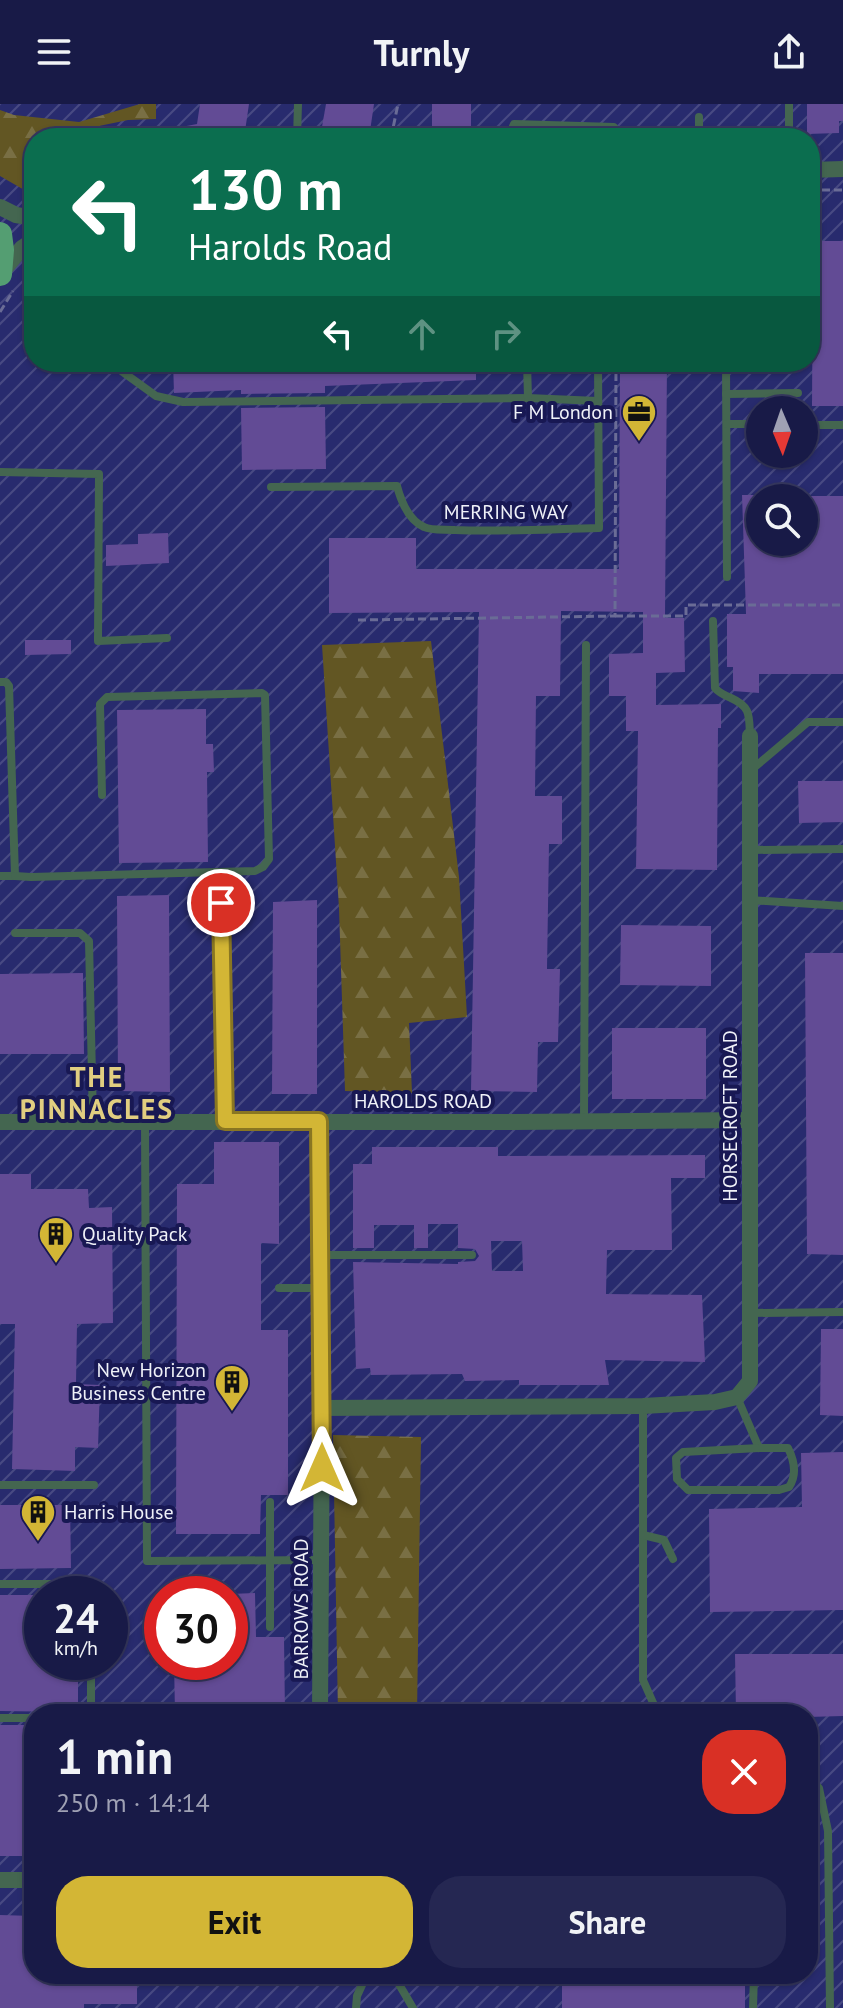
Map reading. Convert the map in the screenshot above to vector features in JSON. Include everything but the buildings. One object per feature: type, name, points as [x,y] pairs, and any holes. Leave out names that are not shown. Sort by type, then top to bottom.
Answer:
[{"type":"main road","points":[[0,234],[0,274]]},
{"type":"street","points":[[820,170],[843,169]]},
{"type":"street","points":[[0,207],[24,216]]},
{"type":"street","points":[[0,274],[24,247]]},
{"type":"street","name":"HORSECROFT ROAD","points":[[737,1397],[750,1381],[750,736]]},
{"type":"street","name":"HAROLDS ROAD","points":[[0,1122],[750,1120]]},
{"type":"street","name":"BARROWS ROAD","points":[[319,1121],[322,1408],[320,1704]]},
{"type":"street","points":[[322,1408],[643,1406],[715,1402],[737,1397]]},
{"type":"street","points":[[0,1880],[24,1880]]},
{"type":"lane","points":[[297,128],[298,104]]},
{"type":"lane","points":[[789,104],[789,128]]},
{"type":"lane","points":[[699,117],[699,128]]},
{"type":"lane","points":[[512,128],[514,124],[615,128]]},
{"type":"lane","points":[[123,372],[156,396],[183,402],[528,398],[598,401]]},
{"type":"lane","points":[[527,372],[528,398]]},
{"type":"lane","name":"MERRING WAY","points":[[271,487],[397,486],[401,502],[412,517],[423,527],[437,529],[599,528],[598,372]]},
{"type":"lane","points":[[726,372],[727,577]]},
{"type":"lane","points":[[726,394],[798,393]]},
{"type":"lane","points":[[727,424],[746,424]]},
{"type":"lane","points":[[818,425],[843,425]]},
{"type":"lane","points":[[0,472],[99,474],[98,641],[167,638]]},
{"type":"lane","points":[[713,621],[715,688],[749,711],[750,736]]},
{"type":"lane","points":[[584,1120],[586,645]]},
{"type":"lane","points":[[0,682],[6,682],[9,686],[15,876]]},
{"type":"lane","points":[[0,876],[255,871],[263,867],[269,859],[265,695],[107,697],[100,704],[102,795]]},
{"type":"lane","points":[[750,771],[808,722],[843,722]]},
{"type":"lane","points":[[751,850],[843,849]]},
{"type":"lane","points":[[750,900],[843,906]]},
{"type":"lane","points":[[221,903],[225,1121]]},
{"type":"lane","points":[[15,933],[80,933],[89,941],[93,1121]]},
{"type":"lane","points":[[145,1121],[147,1561],[321,1560]]},
{"type":"lane","points":[[321,1255],[472,1255]]},
{"type":"lane","points":[[279,1288],[321,1288]]},
{"type":"lane","points":[[750,1313],[843,1312]]},
{"type":"lane","points":[[737,1397],[759,1448]]},
{"type":"lane","points":[[643,1406],[643,1680],[654,1704]]},
{"type":"lane","points":[[759,1448],[788,1448],[793,1458],[794,1480],[789,1487],[779,1490],[688,1490],[677,1479],[676,1458],[683,1452],[759,1448]]},
{"type":"lane","points":[[0,1485],[94,1485]]},
{"type":"lane","points":[[270,1502],[270,1627]]},
{"type":"lane","points":[[643,1535],[664,1540],[673,1559]]},
{"type":"lane","points":[[0,1584],[24,1584]]},
{"type":"lane","points":[[91,1680],[91,1704]]},
{"type":"lane","points":[[0,1718],[24,1718]]},
{"type":"lane","points":[[818,1787],[828,1831],[830,2008]]},
{"type":"lane","points":[[356,2008],[362,1984]]},
{"type":"lane","points":[[399,1984],[413,2008]]},
{"type":"lane","points":[[753,2008],[754,1984]]},
{"type":"path","points":[[393,128],[398,104]]},
{"type":"path","points":[[820,190],[843,190]]},
{"type":"path","points":[[615,616],[616,372]]},
{"type":"path","points":[[358,620],[686,616],[686,605],[843,605]]},
{"type":"shaded area","points":[[0,104],[843,104],[843,2008],[0,2008]]},
{"type":"green space","points":[[140,104],[156,104],[156,119],[128,120],[89,128],[24,128],[24,190],[0,176],[0,110],[14,115],[79,122]]},
{"type":"green space","points":[[431,641],[459,877],[467,1017],[409,1023],[412,1093],[345,1091],[339,908],[322,645]]},
{"type":"green space","points":[[333,1435],[421,1437],[417,1704],[338,1704]]},
{"type":"place","name":"F M London","points":[[639,443]]},
{"type":"place","name":"Quality Pack","points":[[56,1265]]},
{"type":"place","name":"New Horizon Business Centre","points":[[232,1413]]},
{"type":"place","name":"Harris House","points":[[38,1543]]},
{"type":"district","name":"THE PINNACLES","points":[[97,1092]]},
{"type":"route","points":[[221,903],[225,1121],[319,1121],[322,1468]]}]
